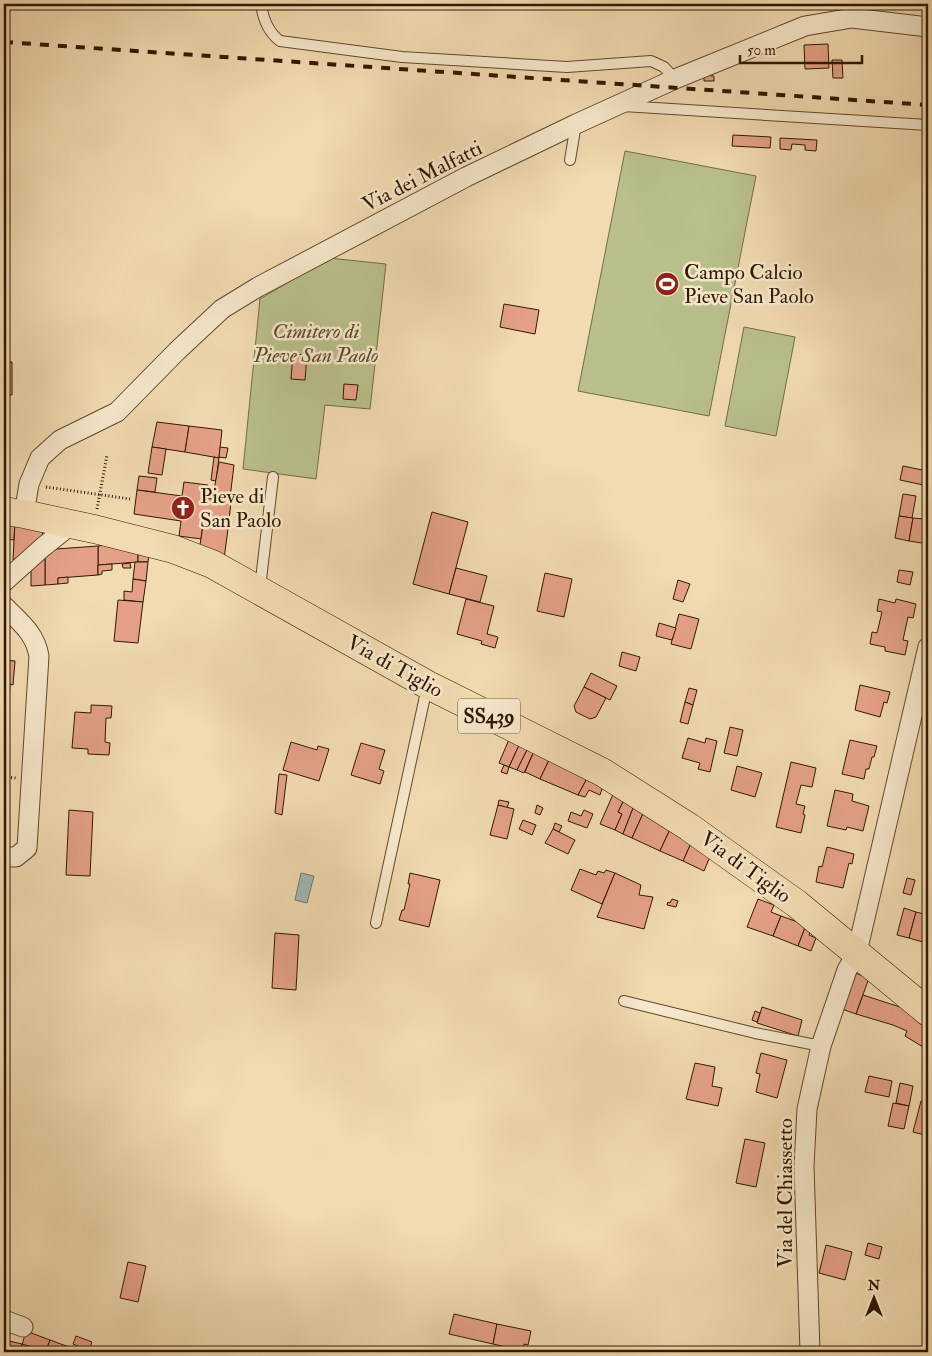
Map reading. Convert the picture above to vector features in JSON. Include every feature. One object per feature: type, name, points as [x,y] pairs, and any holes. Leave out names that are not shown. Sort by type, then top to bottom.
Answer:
[{"type":"main road","name":"Via di Tiglio","points":[[14,512],[173,549],[212,564],[428,685],[602,772],[689,827],[798,904],[928,1012]]},
{"type":"street","name":"Via dei Malfatti","points":[[14,512],[40,458],[60,440],[117,412],[177,351],[222,309],[466,177],[675,78],[805,26],[852,18],[928,27]]},
{"type":"street","points":[[4,582],[43,547],[83,527]]},
{"type":"street","points":[[4,606],[28,630],[37,644],[39,656],[27,848],[16,858],[4,857]]},
{"type":"street","points":[[857,952],[928,647]]},
{"type":"street","name":"Via del Chiassetto","points":[[810,1352],[804,1166],[807,1109],[821,1046],[847,970],[857,952]]},
{"type":"street","points":[[4,1320],[23,1327]]},
{"type":"lane","points":[[262,4],[262,13],[271,34],[280,40],[402,57],[567,67],[650,62],[664,67],[675,78]]},
{"type":"lane","points":[[617,106],[928,125]]},
{"type":"lane","points":[[570,160],[576,124]]},
{"type":"lane","points":[[260,591],[273,477]]},
{"type":"lane","points":[[376,924],[428,685]]},
{"type":"lane","points":[[624,1002],[755,1033],[821,1046]]},
{"type":"path","points":[[83,527],[100,495],[106,455]]},
{"type":"path","points":[[29,484],[130,499]]},
{"type":"green space","name":"Campo Calcio Pieve San Paolo","points":[[625,151],[756,176],[709,416],[578,391]]},
{"type":"green space","name":"Cimitero di Pieve San Paolo","points":[[329,258],[386,264],[370,409],[325,405],[316,479],[243,469],[260,299]]},
{"type":"green space","points":[[744,327],[795,337],[776,436],[725,426]]},
{"type":"water","points":[[301,873],[314,876],[307,903],[295,900]]},
{"type":"building","points":[[828,44],[829,68],[805,69],[804,45]]},
{"type":"building","points":[[832,60],[842,60],[843,78],[833,78]]},
{"type":"building","points":[[704,75],[714,76],[714,81],[704,81]]},
{"type":"building","points":[[733,135],[771,137],[770,148],[732,146]]},
{"type":"building","points":[[780,138],[817,140],[816,151],[805,150],[805,145],[792,144],[791,150],[780,149]]},
{"type":"building","points":[[504,304],[539,310],[535,334],[500,327]]},
{"type":"building","points":[[293,354],[307,355],[305,380],[291,379]]},
{"type":"building","points":[[4,362],[12,362],[12,395],[4,394]]},
{"type":"building","points":[[344,384],[358,385],[356,400],[343,399]]},
{"type":"building","points":[[157,422],[189,426],[185,452],[152,447]]},
{"type":"building","points":[[189,426],[222,430],[219,458],[185,452]]},
{"type":"building","points":[[152,447],[166,449],[162,475],[148,473]]},
{"type":"building","points":[[220,447],[228,448],[226,458],[219,457]]},
{"type":"building","points":[[214,457],[219,458],[216,481],[211,480]]},
{"type":"building","points":[[219,462],[234,465],[230,498],[213,496]]},
{"type":"building","points":[[928,464],[928,486],[900,480],[903,466],[927,471]]},
{"type":"building","points":[[139,476],[157,478],[155,492],[137,490]]},
{"type":"building","name":"Pieve di San Paolo","points":[[184,482],[208,485],[206,498],[231,502],[228,529],[203,525],[201,539],[179,536],[181,521],[134,514],[137,490],[182,496]]},
{"type":"building","points":[[903,494],[916,496],[912,518],[899,516]]},
{"type":"building","points":[[432,512],[468,522],[449,594],[413,584]]},
{"type":"building","points":[[899,516],[913,518],[909,541],[895,538]]},
{"type":"building","points":[[925,516],[928,517],[928,544],[909,541],[913,518],[924,519]]},
{"type":"building","points":[[5,519],[15,522],[14,540],[4,539]]},
{"type":"building","points":[[15,522],[43,527],[42,541],[13,560]]},
{"type":"building","points":[[203,525],[228,529],[224,559],[199,552]]},
{"type":"building","points":[[125,543],[138,545],[138,562],[98,565],[98,546]]},
{"type":"building","points":[[138,545],[150,549],[148,562],[138,562]]},
{"type":"building","points":[[98,546],[98,575],[58,578],[58,584],[45,585],[45,553],[56,549]]},
{"type":"building","points":[[45,553],[45,585],[31,586],[31,566]]},
{"type":"building","points":[[135,562],[148,562],[146,581],[133,579]]},
{"type":"building","points":[[130,563],[131,568],[123,568],[122,564]]},
{"type":"building","points":[[112,564],[112,570],[102,571],[102,574],[98,575],[98,565]]},
{"type":"building","points":[[456,568],[487,576],[480,602],[449,594]]},
{"type":"building","points":[[899,570],[913,572],[910,585],[897,582]]},
{"type":"building","points":[[545,573],[572,579],[564,617],[537,611]]},
{"type":"building","points":[[68,577],[68,583],[58,584],[58,578]]},
{"type":"building","points":[[133,579],[146,581],[143,602],[124,600],[124,591],[132,592]]},
{"type":"building","points":[[678,580],[690,584],[683,602],[673,599]]},
{"type":"building","points":[[466,599],[494,606],[487,634],[498,637],[495,648],[481,644],[482,641],[457,634]]},
{"type":"building","points":[[879,599],[895,603],[896,599],[916,604],[913,618],[908,617],[903,640],[908,641],[905,655],[885,651],[885,647],[870,644],[872,632],[877,633],[882,612],[877,611]]},
{"type":"building","points":[[118,600],[143,602],[138,643],[114,641]]},
{"type":"building","points":[[679,614],[699,619],[691,649],[671,644]]},
{"type":"building","points":[[659,623],[676,628],[672,640],[656,636]]},
{"type":"building","points":[[622,652],[640,657],[636,671],[619,666]]},
{"type":"building","points":[[4,660],[15,661],[13,685],[10,684],[6,746],[4,746]]},
{"type":"building","points":[[591,673],[617,686],[610,700],[584,687]]},
{"type":"building","points":[[860,685],[890,692],[887,703],[884,702],[880,717],[855,710]]},
{"type":"building","points":[[584,687],[606,698],[596,717],[590,719],[576,712],[574,706]]},
{"type":"building","points":[[689,688],[697,690],[693,705],[685,702]]},
{"type":"building","points":[[685,702],[693,705],[688,724],[680,722]]},
{"type":"building","points":[[91,705],[112,706],[111,718],[106,718],[105,742],[110,743],[109,755],[88,754],[88,749],[72,748],[75,712],[91,713]]},
{"type":"building","points":[[730,727],[743,730],[737,756],[724,753]]},
{"type":"building","points":[[510,737],[521,741],[509,767],[499,763]]},
{"type":"building","points":[[688,738],[705,743],[706,738],[717,741],[710,772],[698,769],[700,763],[682,758]]},
{"type":"building","points":[[850,740],[877,746],[869,769],[866,769],[864,779],[842,774]]},
{"type":"building","points":[[521,741],[529,746],[517,770],[509,767]]},
{"type":"building","points":[[291,742],[317,750],[318,746],[329,749],[319,781],[283,770]]},
{"type":"building","points":[[361,743],[385,750],[379,769],[384,771],[380,784],[351,775]]},
{"type":"building","points":[[529,746],[535,749],[524,773],[517,770]]},
{"type":"building","points":[[535,749],[551,756],[540,779],[525,772]]},
{"type":"building","points":[[551,756],[590,773],[578,795],[540,779]]},
{"type":"building","points":[[791,762],[816,768],[812,787],[801,785],[796,804],[805,806],[801,833],[776,827]]},
{"type":"building","points":[[504,765],[509,767],[507,774],[501,772]]},
{"type":"building","points":[[737,766],[762,773],[755,797],[731,790]]},
{"type":"building","points":[[590,773],[604,783],[600,795],[589,790],[585,797],[578,795]]},
{"type":"building","points":[[279,774],[287,775],[282,815],[275,813]]},
{"type":"building","points":[[835,790],[853,794],[852,801],[869,806],[863,831],[847,827],[846,830],[827,826]]},
{"type":"building","points":[[614,792],[625,798],[618,812],[622,814],[615,830],[600,824]]},
{"type":"building","points":[[625,798],[635,803],[623,834],[615,830],[622,814],[618,812]]},
{"type":"building","points":[[499,800],[509,802],[507,808],[498,805]]},
{"type":"building","points":[[635,803],[645,809],[632,838],[623,834]]},
{"type":"building","points":[[498,805],[514,809],[507,839],[490,835]]},
{"type":"building","points":[[537,805],[543,808],[540,815],[535,813]]},
{"type":"building","points":[[645,809],[672,825],[660,851],[632,838]]},
{"type":"building","points":[[69,810],[93,812],[90,876],[66,875]]},
{"type":"building","points":[[584,810],[593,814],[587,828],[568,821],[571,812],[581,816]]},
{"type":"building","points":[[523,820],[536,825],[532,835],[519,829]]},
{"type":"building","points":[[555,823],[562,826],[559,832],[553,829]]},
{"type":"building","points":[[672,825],[693,839],[683,861],[660,851]]},
{"type":"building","points":[[553,829],[575,840],[568,854],[545,843]]},
{"type":"building","points":[[693,839],[712,852],[704,871],[683,861]]},
{"type":"building","points":[[827,847],[854,854],[852,864],[849,863],[843,888],[816,882],[819,866],[822,867]]},
{"type":"building","points":[[580,869],[596,875],[598,871],[604,873],[606,870],[615,873],[602,904],[571,890]]},
{"type":"building","points":[[410,873],[440,880],[429,927],[399,920],[402,910],[404,910],[410,884],[408,884]]},
{"type":"building","points":[[615,873],[641,885],[639,895],[653,897],[644,929],[597,917]]},
{"type":"building","points":[[907,878],[915,880],[911,895],[903,893]]},
{"type":"building","points":[[672,899],[678,901],[676,907],[667,905]]},
{"type":"building","points":[[758,899],[774,905],[771,912],[781,916],[773,936],[747,927]]},
{"type":"building","points":[[904,908],[916,912],[909,938],[897,935]]},
{"type":"building","points":[[916,912],[928,915],[926,943],[909,938]]},
{"type":"building","points":[[781,916],[806,925],[798,946],[773,936]]},
{"type":"building","points":[[806,925],[812,927],[809,935],[816,938],[811,951],[798,946]]},
{"type":"building","points":[[275,933],[299,935],[296,990],[272,988]]},
{"type":"building","points":[[852,972],[869,978],[856,1014],[842,1009]]},
{"type":"building","points":[[863,995],[903,1008],[928,1024],[928,1050],[905,1036],[907,1031],[856,1014]]},
{"type":"building","points":[[762,1007],[802,1020],[798,1036],[757,1023]]},
{"type":"building","points":[[755,1011],[760,1013],[757,1022],[752,1020]]},
{"type":"building","points":[[761,1053],[787,1060],[777,1098],[756,1092],[760,1074],[756,1073]]},
{"type":"building","points":[[695,1063],[715,1067],[712,1086],[722,1088],[718,1106],[686,1099]]},
{"type":"building","points":[[869,1076],[892,1081],[889,1097],[865,1092]]},
{"type":"building","points":[[900,1083],[913,1086],[909,1106],[896,1103]]},
{"type":"building","points":[[921,1101],[928,1103],[928,1126],[925,1135],[913,1132]]},
{"type":"building","points":[[893,1103],[909,1106],[904,1129],[888,1126]]},
{"type":"building","points":[[745,1139],[765,1143],[756,1187],[736,1183]]},
{"type":"building","points":[[868,1243],[882,1247],[879,1259],[865,1255]]},
{"type":"building","points":[[826,1245],[852,1252],[845,1280],[819,1273]]},
{"type":"building","points":[[128,1262],[146,1266],[138,1302],[120,1298]]},
{"type":"building","points":[[454,1314],[497,1324],[493,1344],[449,1334]]},
{"type":"building","points":[[497,1324],[531,1331],[528,1345],[524,1344],[523,1351],[493,1344]]},
{"type":"building","points":[[26,1331],[50,1340],[46,1351],[22,1345]]},
{"type":"building","points":[[76,1336],[92,1342],[89,1351],[73,1344]]},
{"type":"building","points":[[50,1340],[69,1347],[67,1352],[35,1352],[36,1348],[46,1351]]},
{"type":"building","points":[[9,1341],[22,1344],[19,1352],[5,1352]]},
{"type":"building","points":[[22,1344],[36,1348],[35,1352],[19,1352]]},
{"type":"building","points":[[69,1347],[85,1352],[67,1352]]},
{"type":"railway","points":[[4,42],[928,105]]},
{"type":"place","name":"Campo Calcio Pieve San Paolo","points":[[667,284]]},
{"type":"place","name":"Pieve di San Paolo","points":[[183,508]]}]
